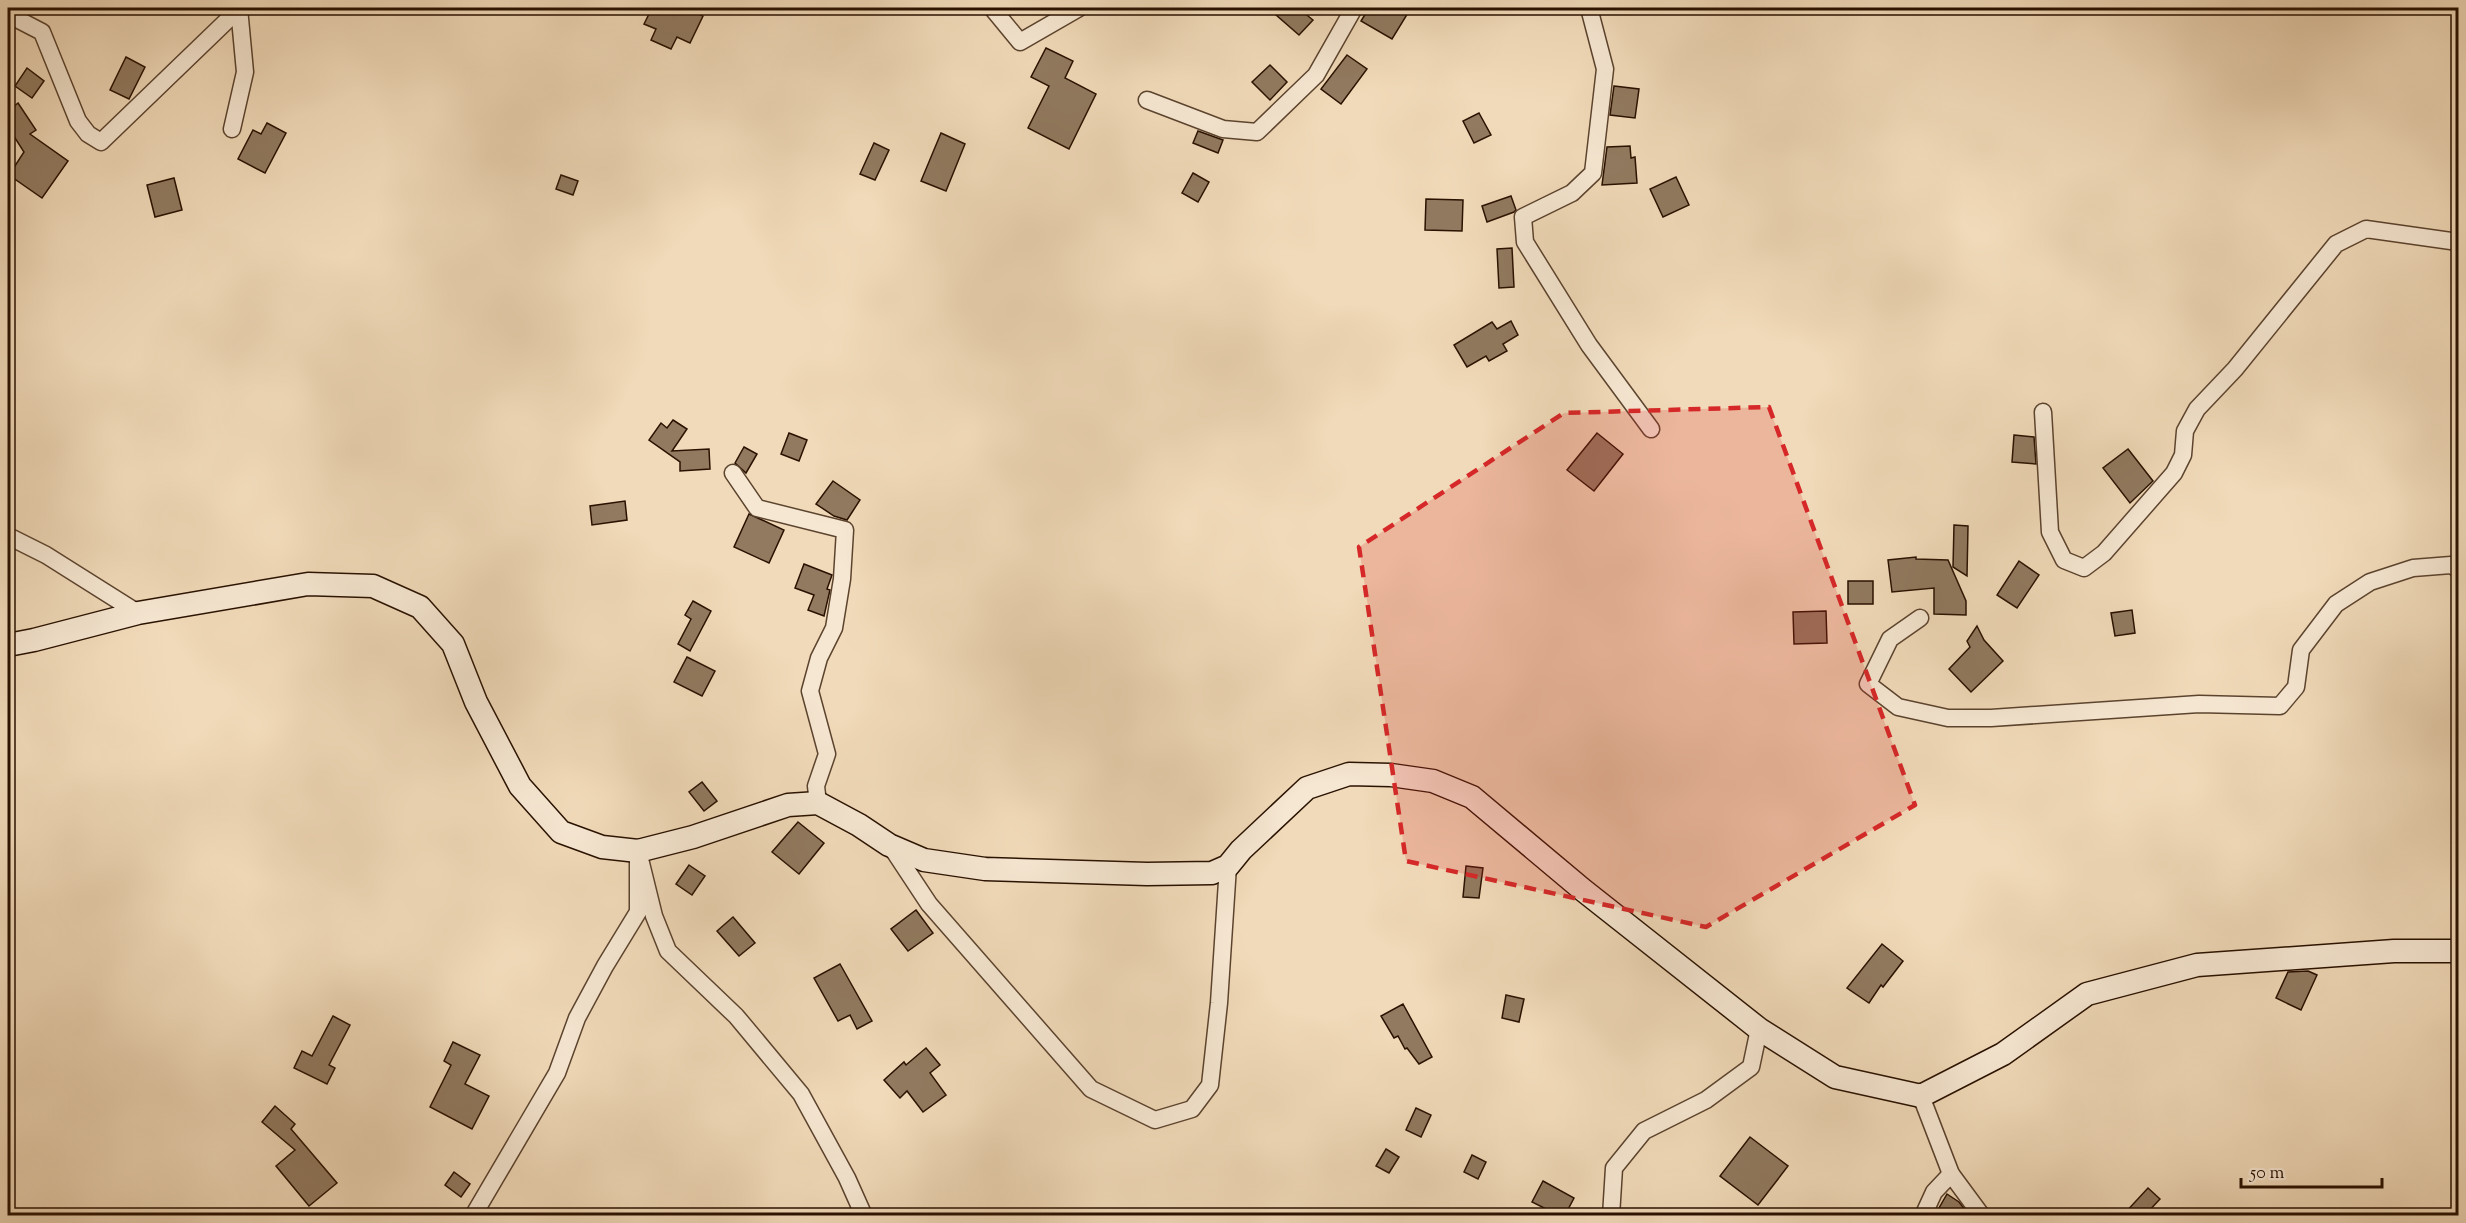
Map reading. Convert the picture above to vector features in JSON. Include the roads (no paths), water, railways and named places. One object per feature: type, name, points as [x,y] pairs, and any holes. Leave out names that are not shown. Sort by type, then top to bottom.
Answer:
[{"type":"street","points":[[8,18],[13,16],[42,32],[78,121],[88,134],[101,142],[239,8]]},
{"type":"street","points":[[232,129],[245,72],[239,8]]},
{"type":"street","points":[[992,8],[1020,42],[1078,8]]},
{"type":"street","points":[[1147,100],[1223,129],[1257,132],[1316,75],[1354,8]]},
{"type":"street","points":[[1589,8],[1605,69],[1593,173],[1572,193],[1523,217],[1525,242],[1590,345],[1651,429]]},
{"type":"street","points":[[2043,412],[2050,532],[2064,560],[2084,568],[2104,553],[2174,473],[2183,455],[2185,431],[2197,409],[2235,369],[2336,244],[2366,229],[2458,242]]},
{"type":"street","points":[[733,473],[757,508],[845,530],[842,579],[834,628],[819,657],[810,691],[827,754],[816,786],[818,803]]},
{"type":"street","points":[[8,536],[46,555],[138,613]]},
{"type":"street","points":[[1920,618],[1890,639],[1868,684],[1898,707],[1948,718],[1991,718],[2199,704],[2280,706],[2296,687],[2301,650],[2336,604],[2370,582],[2413,568],[2451,564],[2458,569]]},
{"type":"street","points":[[8,645],[138,613],[308,584],[374,586],[420,608],[453,644],[476,702],[520,786],[561,832],[602,847],[638,851],[693,837],[788,805],[818,803],[860,825],[889,845],[924,860],[985,869],[1147,874],[1212,873],[1228,867],[1241,850],[1307,788],[1350,774],[1391,775],[1433,781],[1472,797],[1583,890],[1759,1029],[1835,1077],[1921,1096],[2003,1054],[2087,994],[2197,965],[2394,951],[2458,951]]},
{"type":"street","points":[[889,845],[929,904],[1091,1089],[1155,1120],[1192,1109],[1210,1085],[1219,1003],[1228,867]]},
{"type":"street","points":[[473,1215],[557,1073],[577,1018],[638,912],[638,851]]},
{"type":"street","points":[[638,851],[654,916],[668,951],[736,1016],[801,1094],[847,1178],[864,1215]]},
{"type":"street","points":[[1611,1215],[1614,1168],[1644,1131],[1706,1100],[1751,1067],[1759,1029]]},
{"type":"street","points":[[1921,1096],[1951,1174],[1982,1215]]},
{"type":"street","points":[[1923,1215],[1935,1191],[1951,1174]]}]
